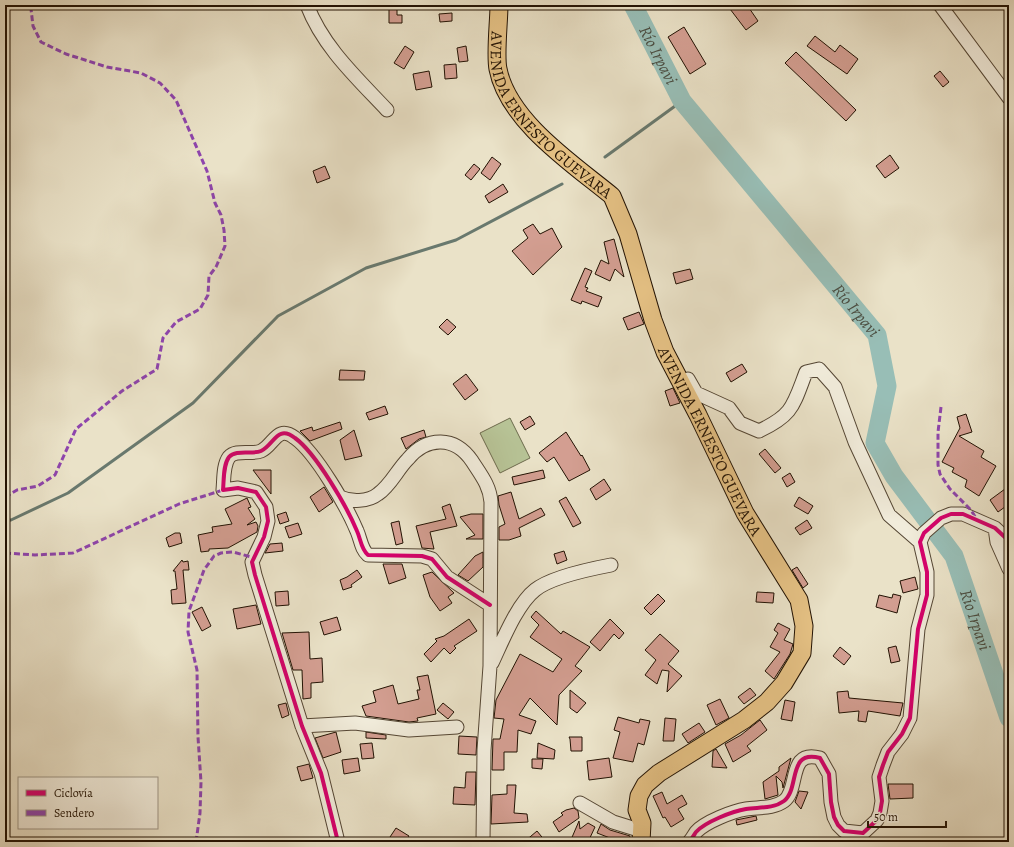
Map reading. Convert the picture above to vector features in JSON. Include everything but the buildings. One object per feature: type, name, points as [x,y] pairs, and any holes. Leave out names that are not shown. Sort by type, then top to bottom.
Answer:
[{"type":"main road","name":"AVENIDA ERNESTO GUEVARA","points":[[499,5],[497,68],[505,90],[516,108],[539,134],[612,196],[628,234],[665,352],[698,415],[745,513],[799,600],[804,626],[802,653],[793,670],[767,702],[744,720],[659,773],[645,785],[639,796],[637,810],[642,823],[641,837]]},
{"type":"street","points":[[307,5],[312,19],[330,48],[387,110]]},
{"type":"street","points":[[940,5],[1009,98]]},
{"type":"street","points":[[657,330],[671,350],[696,393],[728,408],[740,423],[759,431],[777,422],[792,408],[806,372],[819,369],[835,387],[855,442],[889,515],[922,538],[928,583],[927,594],[918,629],[912,709],[908,724],[888,752],[883,765],[879,778],[882,801],[877,820],[863,833],[854,834],[844,831],[834,817],[829,774],[820,758],[811,755],[803,759],[797,767],[790,792],[785,800],[776,805],[746,809],[731,813],[697,831],[689,842]]},
{"type":"street","points":[[338,842],[321,773],[302,726],[252,562],[264,537],[268,521],[266,507],[256,492],[238,488],[223,490],[226,463],[229,457],[234,453],[255,454],[266,448],[277,436],[282,433],[290,434],[308,450],[340,497],[358,532],[363,551],[368,555],[422,556],[432,559],[447,577],[490,605]]},
{"type":"street","points":[[340,497],[349,501],[358,501],[377,495],[414,452],[423,447],[444,442],[459,446],[466,452],[491,493],[490,666],[484,750],[483,842]]},
{"type":"street","points":[[922,538],[941,518],[951,514],[963,514],[995,528],[1009,541]]},
{"type":"street","points":[[995,528],[997,542],[1009,568]]},
{"type":"street","points":[[490,666],[520,606],[535,590],[547,583],[578,572],[611,565]]},
{"type":"street","points":[[302,726],[355,723],[409,730],[457,727]]},
{"type":"street","points":[[580,803],[641,837]]},
{"type":"green space","points":[[510,418],[530,458],[500,473],[480,433]]},
{"type":"waterway","name":"Río Irpavi","points":[[633,5],[682,101],[877,335],[887,386],[875,443],[894,476],[954,556],[1009,718]]},
{"type":"waterway","points":[[605,157],[682,101]]},
{"type":"waterway","points":[[5,521],[11,520],[68,493],[193,403],[278,316],[366,268],[456,240],[562,184]]},
{"type":"marked path","points":[[5,497],[17,490],[38,486],[55,475],[76,429],[122,391],[157,369],[163,338],[176,322],[200,309],[208,295],[209,276],[216,267],[225,246],[221,215],[215,203],[207,171],[176,100],[160,83],[141,73],[107,67],[66,54],[41,42],[33,26],[31,9],[33,5]]},
{"type":"marked path","points":[[941,407],[938,432],[938,465],[940,474],[950,489],[971,510],[977,520]]},
{"type":"marked path","points":[[5,553],[35,555],[73,553],[179,504],[223,490]]},
{"type":"marked path","points":[[196,842],[200,813],[201,782],[198,737],[197,670],[188,632],[189,611],[204,570],[214,556],[221,553],[233,552],[255,558]]},
{"type":"cycle path","points":[[338,842],[321,773],[302,726],[252,562],[264,537],[268,521],[266,507],[256,492],[238,488],[223,490],[227,460],[236,453],[261,451],[280,434],[289,434],[303,445],[312,455],[330,481],[346,508],[357,531],[362,547],[368,555],[422,556],[432,559],[447,577],[490,605]]},
{"type":"cycle path","points":[[689,842],[700,828],[727,815],[740,810],[780,804],[789,795],[798,764],[803,759],[810,757],[820,758],[829,774],[831,802],[834,817],[838,825],[844,831],[863,833],[877,820],[882,801],[879,777],[888,752],[902,734],[910,718],[918,629],[927,595],[927,572],[920,542],[924,533],[941,518],[951,514],[963,514],[995,528],[1009,541]]}]
